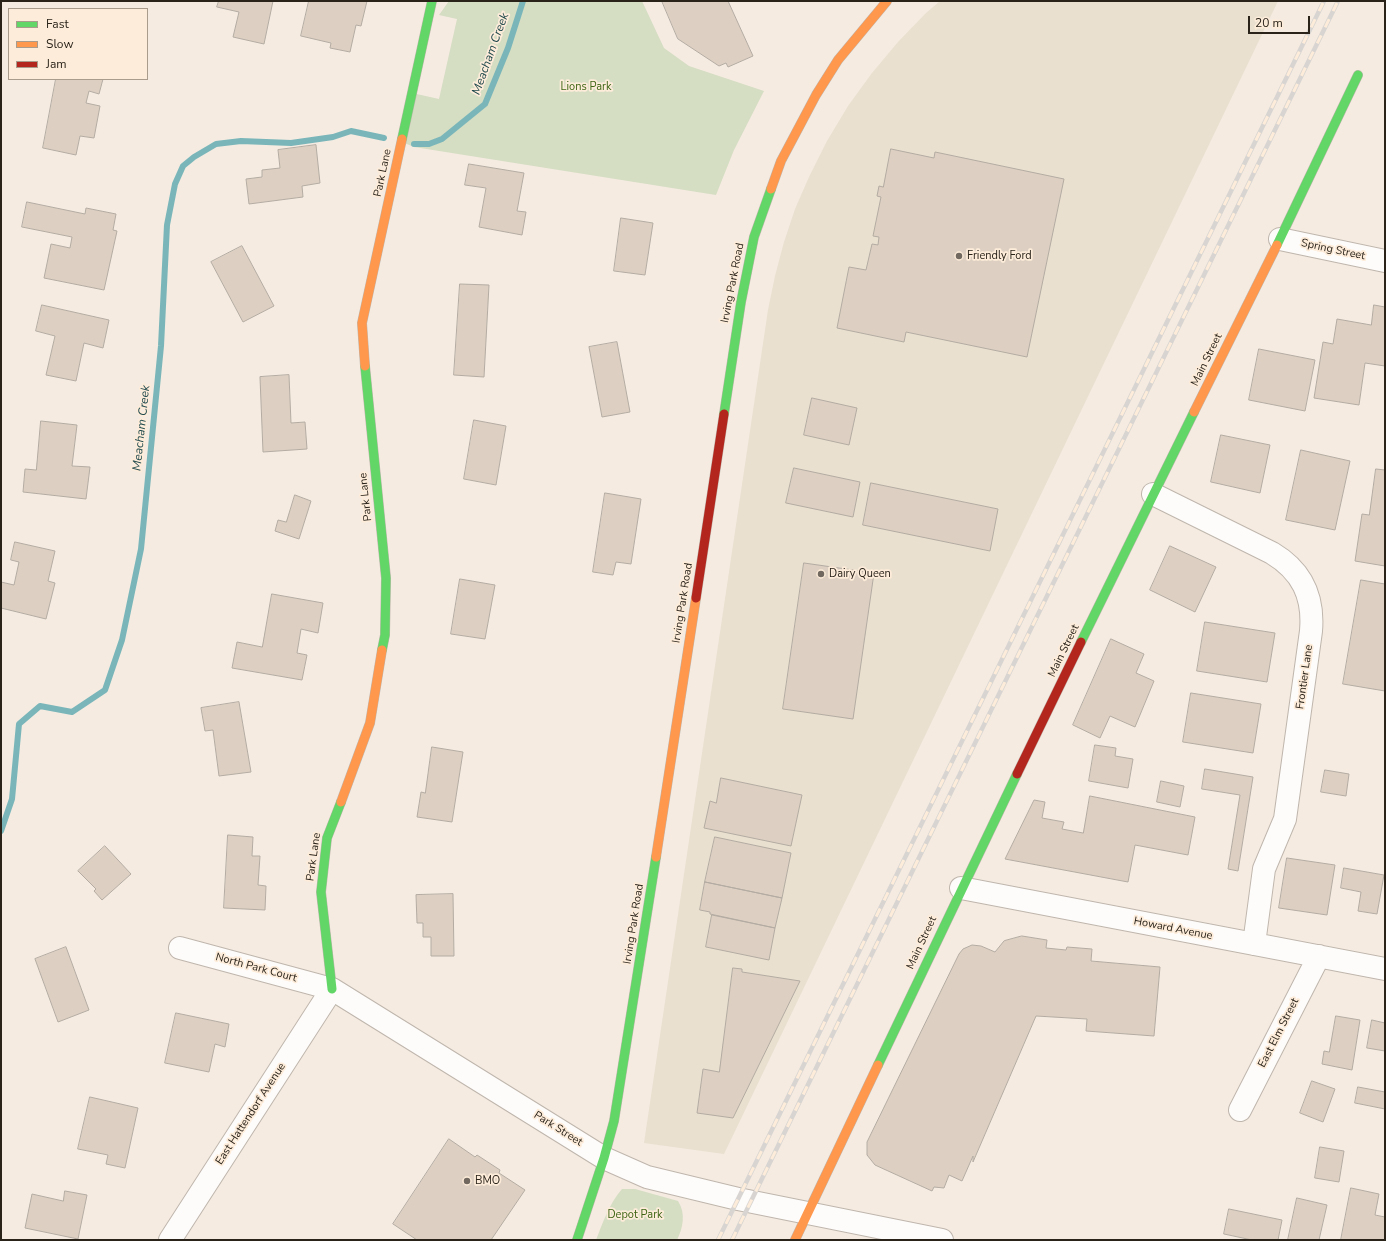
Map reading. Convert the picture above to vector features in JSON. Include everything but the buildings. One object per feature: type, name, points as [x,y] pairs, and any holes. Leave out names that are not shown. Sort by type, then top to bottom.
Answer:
[{"type":"street","name":"Park Lane","points":[[332,988],[321,892],[327,838],[370,723],[385,635],[386,578],[362,324],[432,1]]},
{"type":"street","name":"Irving Park Road","points":[[577,1240],[604,1158],[614,1121],[741,302],[754,237],[782,161],[816,95],[838,60],[887,1]]},
{"type":"street","name":"Main Street","points":[[795,1240],[961,888],[1153,494],[1280,239],[1358,74]]},
{"type":"street","name":"Spring Street","points":[[1280,239],[1385,261]]},
{"type":"street","name":"Frontier Lane","points":[[1153,494],[1272,553],[1283,560],[1293,569],[1300,579],[1307,591],[1310,604],[1312,631],[1285,819],[1264,869],[1254,944]]},
{"type":"street","name":"Howard Avenue","points":[[961,888],[1385,969]]},
{"type":"street","name":"North Park Court","points":[[180,948],[332,988]]},
{"type":"street","name":"East Elm Street","points":[[1240,1110],[1319,956]]},
{"type":"street","name":"Park Street","points":[[332,988],[604,1158],[647,1177],[808,1214],[942,1240]]},
{"type":"street","name":"East Hattendorf Avenue","points":[[170,1240],[332,988]]},
{"type":"shaded area","points":[[940,1],[1278,1],[724,1154],[644,1143],[768,310],[775,276],[795,209],[827,141],[848,106],[872,73],[898,42]]},
{"type":"green space","name":"Lions Park","points":[[449,1],[642,1],[664,48],[689,66],[764,91],[734,150],[716,195],[414,147],[402,142],[412,93],[439,99],[457,19],[439,15]]},
{"type":"green space","name":"Depot Park","points":[[622,1189],[635,1189],[678,1201],[682,1210],[683,1220],[681,1231],[677,1240],[596,1240],[610,1207]]},
{"type":"waterway","name":"Meacham Creek","points":[[414,144],[429,144],[442,139],[485,104],[508,48],[523,1]]},
{"type":"waterway","name":"Meacham Creek","points":[[1,831],[12,799],[19,724],[40,706],[72,712],[105,690],[122,640],[141,549],[161,346],[167,225],[175,184],[183,166],[194,157],[216,144],[241,141],[291,143],[333,137],[351,131],[384,138]]},
{"type":"railway","points":[[718,1240],[1324,1]]},
{"type":"railway","points":[[732,1240],[1338,1]]},
{"type":"traffic: fast","points":[[402,139],[432,1]]},
{"type":"traffic: fast","points":[[1277,245],[1358,75]]},
{"type":"traffic: fast","points":[[724,414],[741,302],[754,237],[771,189]]},
{"type":"traffic: fast","points":[[365,366],[386,578],[385,635],[382,650]]},
{"type":"traffic: fast","points":[[1081,642],[1194,412]]},
{"type":"traffic: fast","points":[[878,1065],[1017,774]]},
{"type":"traffic: fast","points":[[332,989],[321,892],[327,838],[341,802]]},
{"type":"traffic: fast","points":[[577,1240],[604,1158],[614,1121],[656,857]]},
{"type":"traffic: slow","points":[[771,189],[781,161],[816,95],[838,60],[887,1]]},
{"type":"traffic: slow","points":[[365,366],[362,323],[402,139]]},
{"type":"traffic: slow","points":[[1194,412],[1277,245]]},
{"type":"traffic: slow","points":[[656,857],[696,598]]},
{"type":"traffic: slow","points":[[341,802],[370,723],[382,650]]},
{"type":"traffic: slow","points":[[795,1240],[878,1065]]},
{"type":"traffic: jam","points":[[696,598],[724,414]]},
{"type":"traffic: jam","points":[[1017,774],[1081,642]]},
{"type":"place","name":"Friendly Ford","points":[[959,256]]},
{"type":"place","name":"Dairy Queen","points":[[821,574]]},
{"type":"place","name":"BMO","points":[[467,1181]]}]
